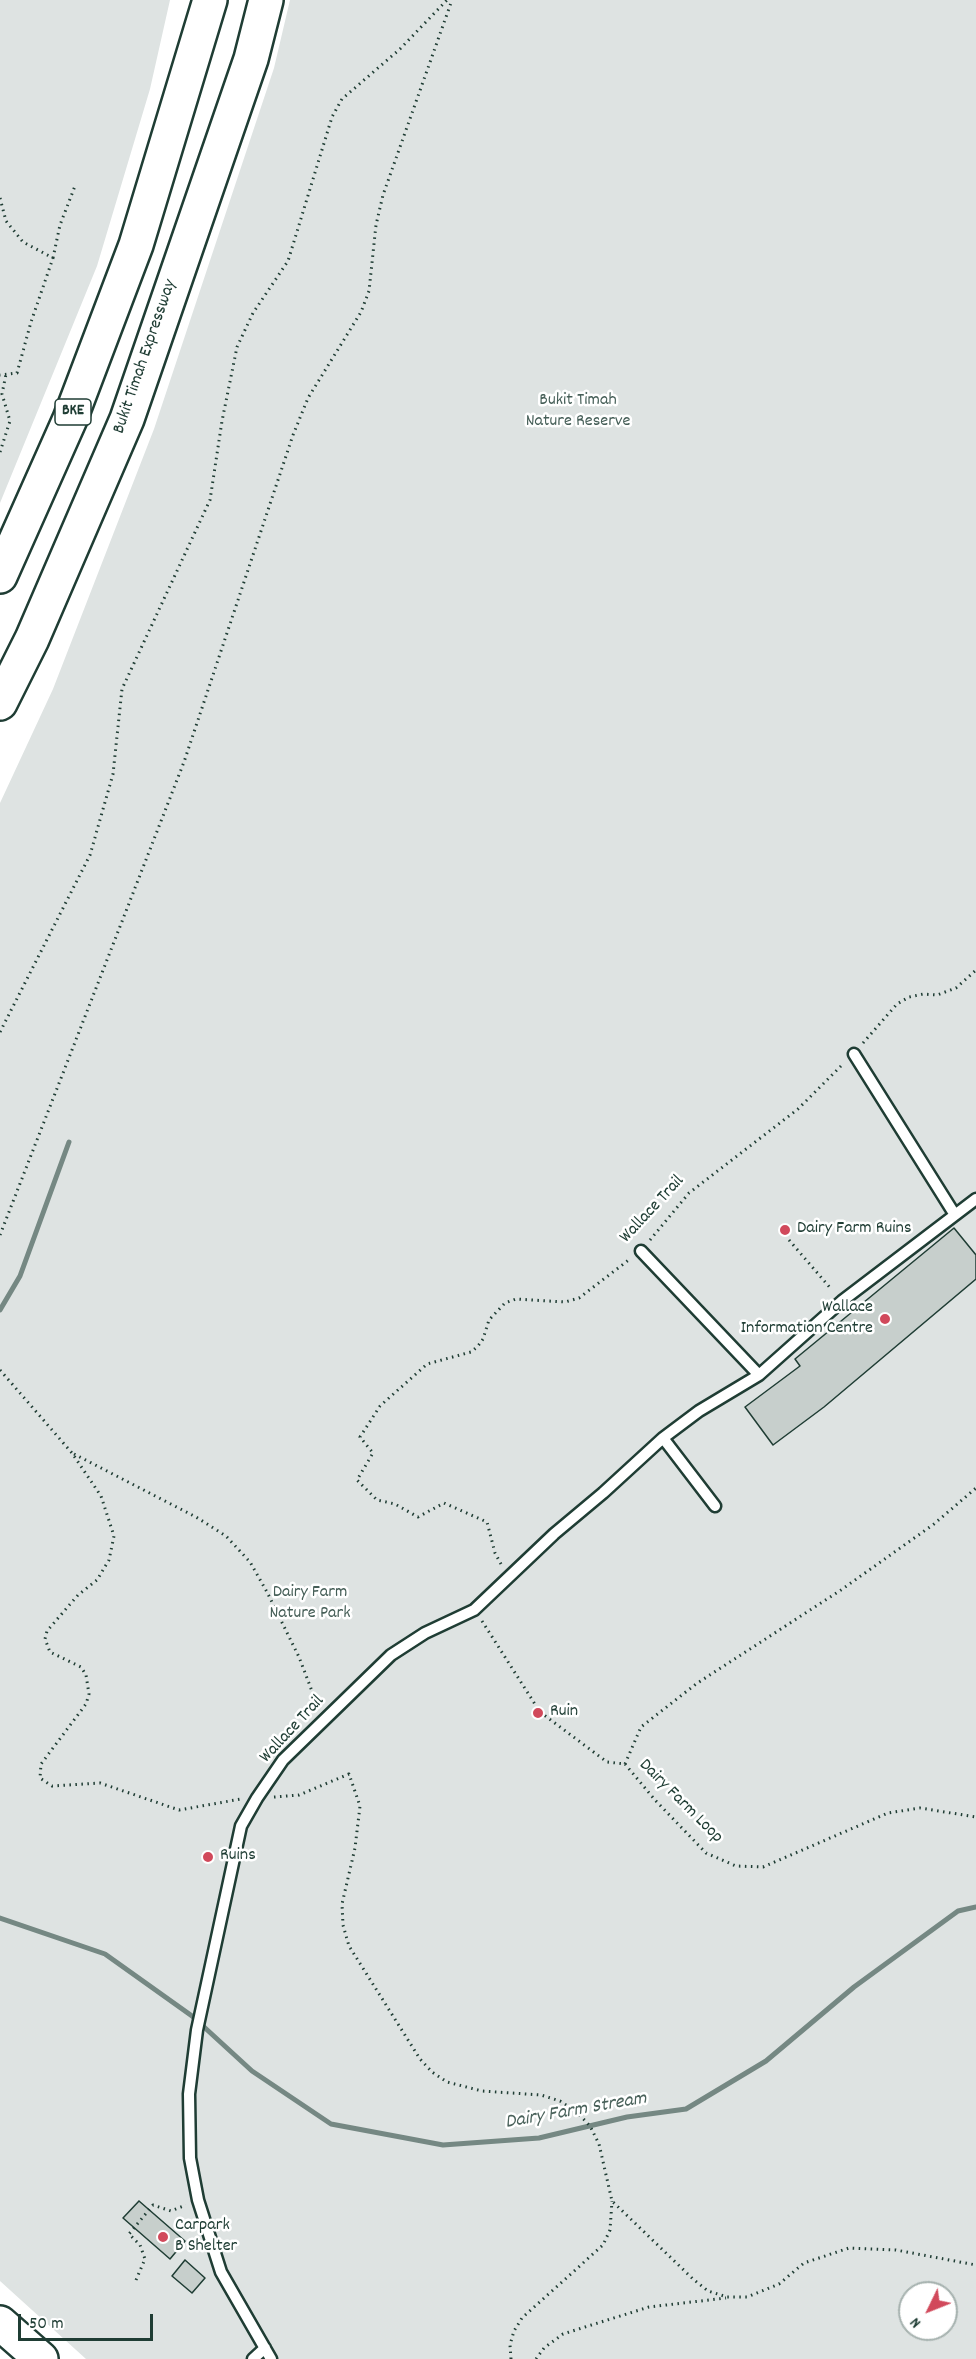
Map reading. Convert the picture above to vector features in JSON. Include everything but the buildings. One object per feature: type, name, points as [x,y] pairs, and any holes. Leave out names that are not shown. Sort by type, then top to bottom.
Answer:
[{"type":"main road","name":"BKE","points":[[0,576],[70,419],[136,245],[210,0]]},
{"type":"main road","name":"Bukit Timah Expressway","points":[[0,704],[32,639],[127,419],[251,59],[266,0]]},
{"type":"main road","points":[[0,2323],[41,2359]]},
{"type":"lane","points":[[854,1054],[955,1215]]},
{"type":"lane","name":"Wallace Trail","points":[[198,2200],[190,2158],[189,2104],[200,2014],[241,1826],[283,1760],[391,1655],[425,1633],[474,1610],[554,1534],[663,1438],[699,1411],[759,1375],[842,1301],[976,1199]]},
{"type":"lane","points":[[641,1251],[759,1375]]},
{"type":"lane","points":[[663,1438],[715,1506]]},
{"type":"lane","points":[[198,2200],[221,2272],[271,2359]]},
{"type":"lane","points":[[253,2359],[265,2348]]},
{"type":"path","points":[[0,1032],[90,855],[113,774],[122,689],[210,500],[222,421],[237,348],[252,313],[288,261],[332,117],[342,99],[400,49],[449,0]]},
{"type":"path","points":[[0,1235],[184,762],[293,435],[308,398],[361,312],[369,291],[376,225],[383,195],[449,0]]},
{"type":"path","points":[[0,375],[17,373],[31,322],[53,258],[60,225],[75,186]]},
{"type":"path","points":[[0,198],[6,221],[22,242],[53,258]]},
{"type":"path","points":[[0,452],[10,422],[3,394],[6,374]]},
{"type":"path","name":"Wallace Trail","points":[[509,1579],[495,1553],[487,1522],[444,1503],[418,1517],[395,1504],[377,1500],[357,1480],[373,1453],[360,1437],[380,1406],[427,1364],[471,1352],[483,1339],[489,1320],[505,1303],[516,1299],[565,1302],[579,1298],[641,1251],[690,1193],[798,1109],[854,1054],[897,1004],[923,993],[937,995],[956,988],[976,970]]},
{"type":"path","points":[[789,1239],[842,1301]]},
{"type":"path","points":[[0,1370],[72,1453],[101,1496],[114,1536],[109,1560],[97,1580],[78,1595],[47,1631],[45,1639],[50,1652],[81,1667],[86,1675],[89,1694],[86,1704],[41,1764],[40,1778],[52,1786],[100,1783],[179,1810],[257,1798],[299,1795],[349,1774],[360,1806],[355,1848],[342,1904],[343,1925],[349,1946],[420,2059],[432,2072],[447,2082],[482,2091],[541,2095],[560,2101],[577,2112],[590,2126],[598,2144],[612,2201],[610,2230],[603,2246],[522,2318],[514,2331],[510,2345],[512,2359]]},
{"type":"path","points":[[72,1453],[196,1517],[226,1536],[256,1572],[285,1629],[324,1720]]},
{"type":"path","name":"Dairy Farm Loop","points":[[976,1488],[934,1524],[841,1590],[696,1684],[641,1727],[625,1764],[655,1800],[706,1853],[735,1866],[763,1867],[888,1813],[920,1808],[976,1817]]},
{"type":"path","points":[[474,1610],[540,1712],[607,1762],[625,1764]]},
{"type":"path","points":[[136,2280],[146,2259],[140,2245],[129,2234],[153,2205],[171,2211],[198,2200]]},
{"type":"path","points":[[612,2201],[693,2279],[708,2291],[727,2297]]},
{"type":"path","points":[[536,2359],[544,2348],[563,2334],[585,2326],[649,2307],[727,2297],[747,2297],[779,2284],[804,2263],[849,2248],[896,2250],[976,2265]]},
{"type":"green space","points":[[0,0],[170,0],[150,89],[97,266],[0,503]]},
{"type":"green space","points":[[290,0],[976,0],[976,2359],[86,2359],[0,2281],[0,803],[53,689],[154,429],[274,68]]},
{"type":"waterway","points":[[0,1310],[20,1276],[69,1142]]},
{"type":"waterway","name":"Dairy Farm Stream","points":[[0,1918],[105,1954],[192,2016],[252,2071],[331,2124],[443,2145],[539,2138],[627,2117],[686,2109],[766,2061],[854,1987],[958,1911],[976,1907]]},
{"type":"place","name":"Dairy Farm Ruins","points":[[785,1230]]},
{"type":"place","name":"Wallace Information Centre","points":[[885,1319]]},
{"type":"place","name":"Ruin","points":[[538,1713]]},
{"type":"place","name":"Ruins","points":[[208,1857]]},
{"type":"place","name":"Carpark B Shelter","points":[[163,2237]]},
{"type":"park label","name":"Bukit Timah Nature Reserve","points":[[578,412]]},
{"type":"park label","name":"Dairy Farm Nature Park","points":[[310,1604]]}]
